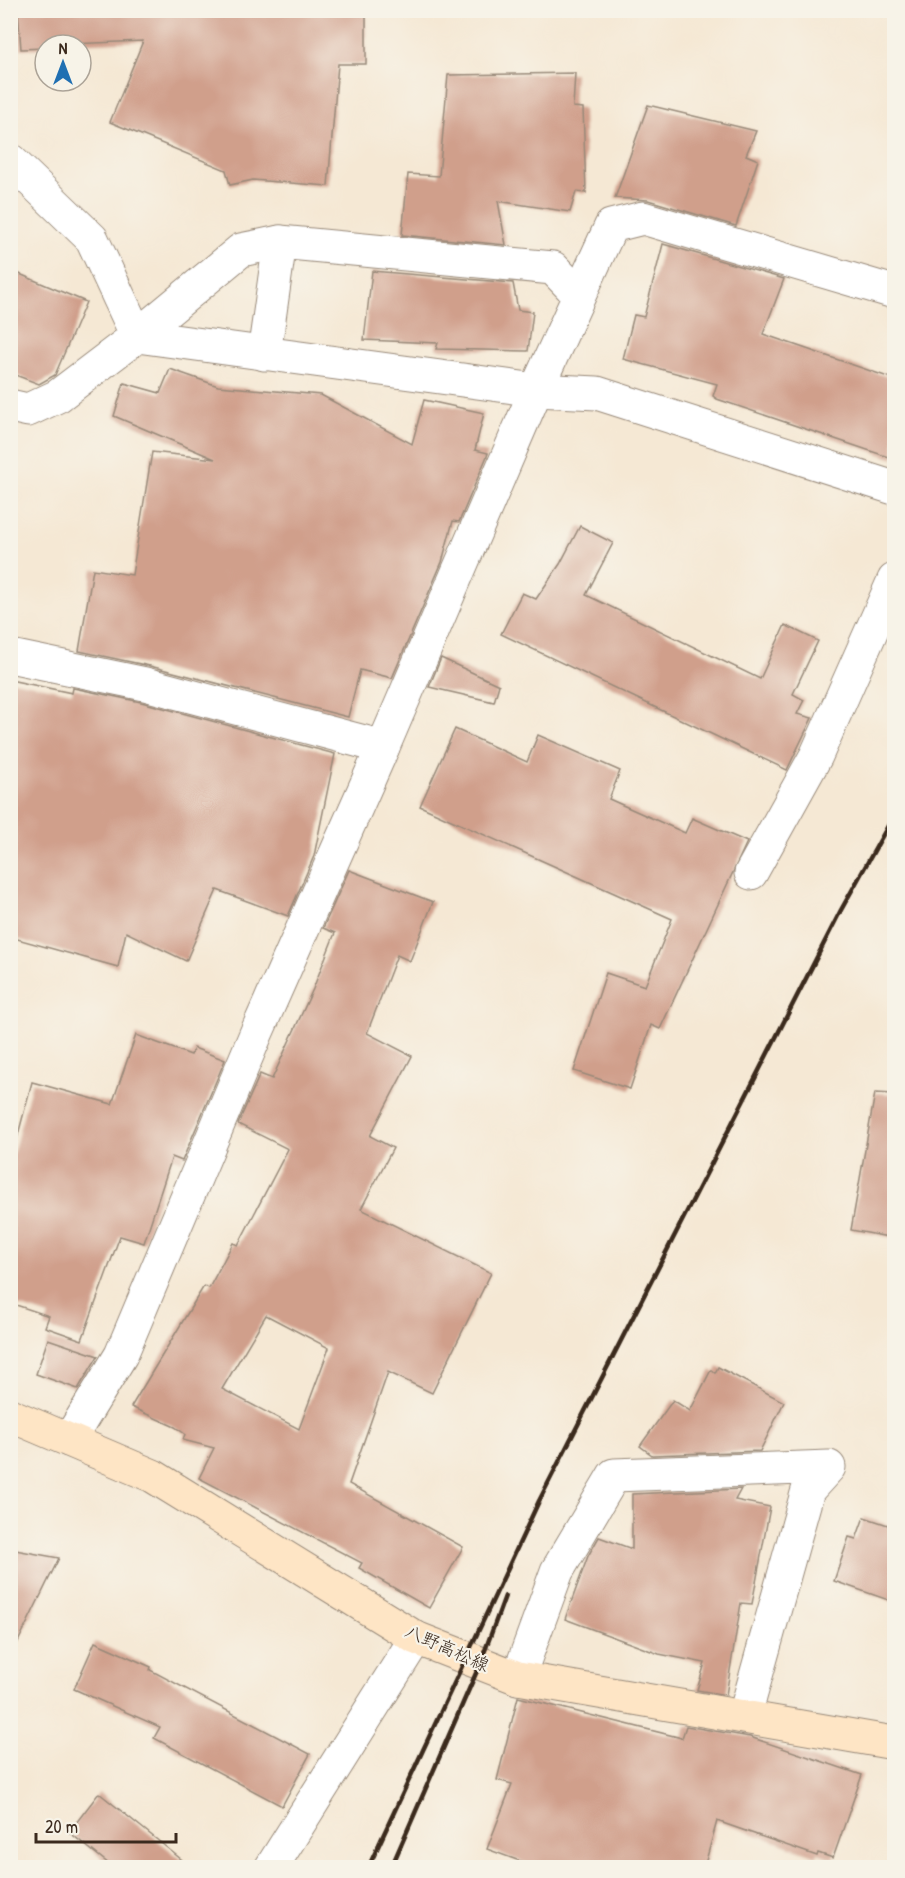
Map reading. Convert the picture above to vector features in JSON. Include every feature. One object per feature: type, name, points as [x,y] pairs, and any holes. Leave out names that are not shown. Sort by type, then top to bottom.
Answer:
[{"type":"main road","name":"八野高松線","points":[[10,1415],[153,1476],[416,1638],[518,1678],[745,1715],[894,1743]]},
{"type":"street","points":[[10,160],[92,238],[137,336]]},
{"type":"street","points":[[69,1440],[121,1355],[256,1034],[383,747],[536,390],[611,226],[643,219],[894,291]]},
{"type":"street","points":[[264,354],[280,242]]},
{"type":"street","points":[[10,406],[28,410],[58,396],[137,336],[241,250],[280,242],[552,268],[579,296]]},
{"type":"street","points":[[137,336],[536,390],[597,393],[894,488]]},
{"type":"street","points":[[751,873],[816,756],[894,580]]},
{"type":"street","points":[[10,656],[145,684],[383,747]]},
{"type":"street","points":[[518,1678],[557,1571],[614,1475],[829,1467],[808,1491],[745,1715]]},
{"type":"street","points":[[270,1868],[416,1638]]},
{"type":"building","points":[[18,10],[366,10],[366,64],[338,64],[328,186],[253,180],[230,185],[226,170],[110,122],[143,41],[93,43],[93,33],[33,33],[33,48],[21,49]]},
{"type":"building","points":[[575,73],[573,107],[583,108],[586,193],[576,192],[570,212],[498,201],[506,245],[402,235],[408,174],[439,176],[448,75]]},
{"type":"building","points":[[648,105],[756,131],[746,155],[758,160],[736,226],[648,200],[615,198]]},
{"type":"building","points":[[663,244],[784,279],[763,334],[894,379],[894,459],[717,399],[713,396],[717,384],[623,359],[634,315],[644,317]]},
{"type":"building","points":[[10,270],[86,302],[55,375],[39,384],[10,373]]},
{"type":"building","points":[[372,271],[513,283],[518,310],[533,312],[528,351],[436,349],[438,343],[364,340]]},
{"type":"building","points":[[170,369],[218,386],[321,395],[412,444],[424,400],[484,413],[475,450],[488,453],[487,456],[459,522],[453,521],[442,562],[392,678],[360,670],[348,717],[150,666],[79,651],[93,569],[132,575],[152,452],[215,459],[114,416],[124,383],[160,393]]},
{"type":"building","points":[[580,526],[613,543],[586,595],[760,679],[785,625],[818,641],[793,694],[804,700],[797,714],[812,718],[787,770],[501,634],[522,593],[536,599],[560,564]]},
{"type":"building","points":[[441,658],[499,685],[494,702],[429,687]]},
{"type":"building","points":[[10,680],[72,693],[73,688],[141,702],[335,754],[314,856],[288,916],[217,890],[186,961],[126,932],[118,967],[10,937]]},
{"type":"building","points":[[455,729],[527,762],[538,735],[620,771],[609,799],[685,833],[692,818],[747,842],[660,1029],[651,1025],[630,1089],[574,1071],[606,973],[645,986],[672,919],[420,806]]},
{"type":"building","points":[[349,870],[433,902],[410,961],[397,955],[367,1033],[412,1056],[370,1136],[393,1148],[361,1209],[491,1273],[432,1393],[388,1372],[349,1484],[463,1547],[429,1608],[359,1568],[362,1563],[199,1478],[214,1448],[183,1440],[185,1434],[175,1427],[131,1407],[204,1286],[209,1288],[233,1243],[238,1245],[288,1149],[238,1124],[260,1074],[272,1079],[313,989],[335,933],[323,928]],"holes":[[[266,1315],[329,1348],[299,1429],[222,1389]]]},
{"type":"building","points":[[136,1035],[191,1055],[194,1048],[225,1060],[182,1161],[172,1157],[144,1243],[120,1236],[82,1340],[45,1327],[49,1316],[10,1303],[10,1165],[32,1082],[112,1104]]},
{"type":"building","points":[[875,1093],[894,1094],[894,1238],[851,1230]]},
{"type":"building","points":[[48,1339],[98,1356],[78,1389],[36,1374]]},
{"type":"building","points":[[718,1367],[784,1402],[760,1451],[652,1455],[640,1446],[673,1400],[690,1411],[711,1370],[715,1373]]},
{"type":"building","points":[[741,1489],[735,1500],[770,1507],[752,1604],[741,1603],[726,1695],[697,1690],[705,1663],[659,1654],[565,1619],[588,1556],[599,1537],[632,1549],[632,1494]]},
{"type":"building","points":[[864,1517],[894,1527],[894,1602],[834,1581],[849,1537],[856,1539]]},
{"type":"building","points":[[10,1549],[59,1558],[10,1658]]},
{"type":"building","points":[[95,1642],[151,1667],[150,1670],[310,1754],[282,1806],[154,1738],[160,1727],[74,1689]]},
{"type":"building","points":[[518,1697],[682,1738],[686,1726],[750,1737],[862,1775],[833,1858],[818,1853],[817,1856],[717,1821],[704,1868],[539,1868],[487,1849],[512,1784],[497,1780]]},
{"type":"building","points":[[99,1793],[192,1868],[114,1868],[69,1832]]},
{"type":"railway","points":[[368,1868],[539,1501],[841,910],[894,815]]},
{"type":"railway","points":[[391,1868],[480,1664],[505,1596]]}]
